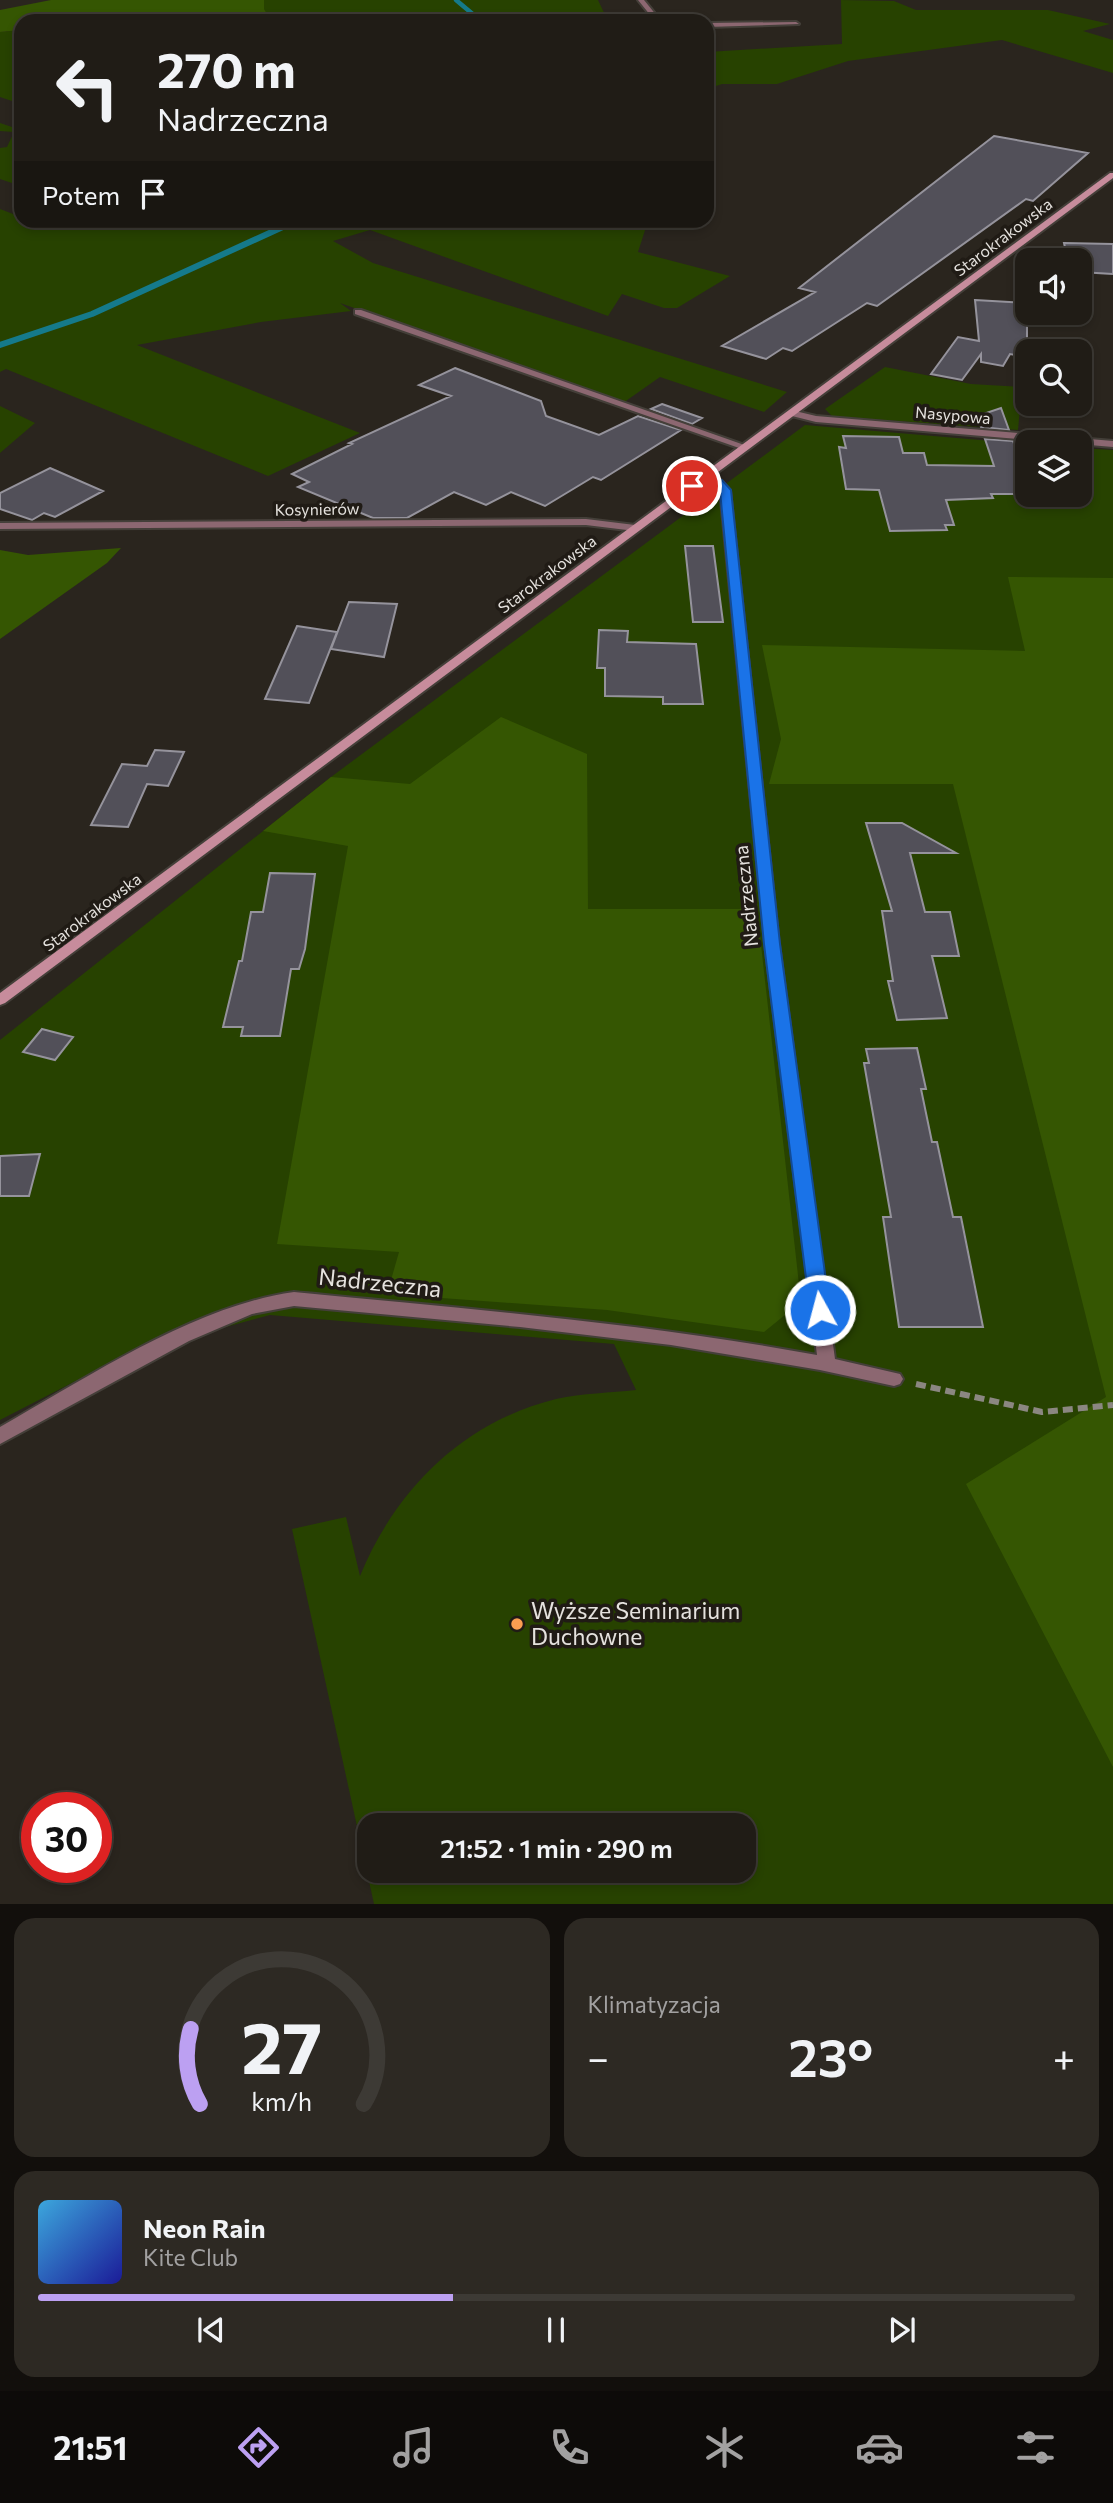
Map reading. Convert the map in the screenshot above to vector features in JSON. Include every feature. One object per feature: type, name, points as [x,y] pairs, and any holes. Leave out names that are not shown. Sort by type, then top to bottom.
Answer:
[{"type":"street","points":[[641,0],[652,14]]},
{"type":"street","points":[[714,25],[796,24]]},
{"type":"street","name":"Starokrakowska","points":[[0,999],[1113,174]]},
{"type":"street","points":[[358,312],[745,447]]},
{"type":"street","name":"Nasypowa","points":[[790,413],[816,419],[1113,444]]},
{"type":"street","name":"Nadrzeczna","points":[[705,477],[718,482],[725,490],[772,944],[827,1362]]},
{"type":"street","name":"Kosynierów","points":[[0,526],[586,522],[635,528]]},
{"type":"street","name":"Nadrzeczna","points":[[0,1436],[138,1358],[231,1314],[263,1302],[294,1299],[591,1328],[827,1362],[894,1379]]},
{"type":"path","points":[[894,1379],[1042,1412],[1113,1405]]},
{"type":"green space","points":[[51,0],[264,0],[267,14],[14,14],[14,31],[0,32],[0,10]]},
{"type":"green space","points":[[264,0],[598,0],[605,14],[266,14],[263,9]]},
{"type":"green space","points":[[841,0],[894,1],[916,10],[1048,10],[1110,24],[1083,31],[1113,40],[1113,73],[1002,40],[848,61],[777,84],[722,84],[714,87],[714,52],[842,44]]},
{"type":"green space","points":[[14,31],[14,102],[0,97],[0,32]]},
{"type":"green space","points":[[0,123],[14,128],[14,132],[0,131]]},
{"type":"green space","points":[[14,132],[14,184],[0,179],[0,148],[7,147]]},
{"type":"green space","points":[[0,209],[14,214],[14,228],[646,228],[638,252],[730,276],[677,308],[664,308],[622,294],[608,316],[370,230],[333,241],[373,263],[787,392],[764,412],[660,377],[623,403],[340,303],[351,311],[261,322],[137,345],[360,433],[268,476],[6,369],[0,372]]},
{"type":"green space","points":[[885,367],[971,384],[1015,387],[1015,416],[1019,416],[1018,430],[832,416],[825,409]]},
{"type":"green space","points":[[0,406],[35,423],[0,453]]},
{"type":"green space","points":[[805,425],[1015,443],[1015,507],[1092,507],[1092,449],[1113,450],[1113,1904],[374,1904],[369,1883],[756,1883],[756,1813],[357,1813],[357,1826],[292,1529],[346,1517],[360,1576],[392,1515],[436,1464],[462,1442],[491,1424],[556,1399],[636,1390],[614,1344],[270,1315],[130,1353],[0,1420],[0,1040],[331,777]]},
{"type":"green space","points":[[121,548],[107,563],[0,639],[0,550],[28,555]]},
{"type":"green space","points":[[1008,577],[1113,578],[1113,1767],[966,1484],[1106,1397],[953,784],[769,784],[781,739],[762,645],[1025,651]]},
{"type":"green space","points":[[501,717],[587,754],[588,909],[757,909],[801,1302],[764,1332],[607,1310],[387,1294],[399,1252],[277,1244],[348,846],[263,831],[331,777],[410,784]]},
{"type":"building","points":[[994,136],[1088,153],[1033,201],[1026,199],[877,306],[867,303],[792,351],[783,348],[766,359],[722,346],[815,292],[799,288]]},
{"type":"building","points":[[1064,243],[1113,244],[1113,274],[1092,273],[1092,248],[1065,248]]},
{"type":"building","points":[[975,300],[1015,302],[1015,325],[1027,325],[1027,339],[1015,339],[1015,355],[1010,354],[1003,366],[981,362],[981,354],[962,380],[931,374],[958,337],[979,341]]},
{"type":"building","points":[[455,368],[541,401],[546,416],[599,435],[638,416],[681,430],[601,480],[593,477],[545,506],[511,492],[486,505],[454,492],[407,518],[373,518],[298,487],[309,482],[292,474],[352,444],[349,443],[451,396],[419,385]]},
{"type":"building","points":[[662,404],[702,418],[692,424],[651,409]]},
{"type":"building","points":[[1001,408],[1009,430],[981,427],[977,416]]},
{"type":"building","points":[[843,436],[899,437],[903,453],[924,453],[927,465],[994,466],[985,439],[1013,441],[1015,494],[946,500],[954,525],[945,525],[947,530],[890,531],[879,490],[846,489],[839,447],[846,448]]},
{"type":"building","points":[[50,468],[103,491],[55,517],[44,513],[32,520],[0,509],[0,493]]},
{"type":"building","points":[[685,546],[713,546],[723,622],[693,622]]},
{"type":"building","points":[[349,602],[397,604],[384,657],[331,649]]},
{"type":"building","points":[[297,626],[337,632],[309,703],[265,699]]},
{"type":"building","points":[[599,630],[628,631],[627,642],[696,644],[703,704],[663,704],[663,697],[605,696],[605,668],[597,668]]},
{"type":"building","points":[[155,750],[184,752],[168,786],[147,784],[128,827],[91,825],[122,764],[147,766]]},
{"type":"building","points":[[866,823],[902,823],[956,853],[910,853],[925,912],[950,912],[959,956],[932,956],[947,1018],[897,1020],[888,981],[893,981],[882,911],[892,911]]},
{"type":"building","points":[[270,873],[315,874],[305,949],[299,969],[291,969],[280,1036],[241,1036],[243,1027],[223,1027],[239,961],[242,961],[251,912],[263,912]]},
{"type":"building","points":[[42,1029],[73,1037],[55,1060],[23,1052]]},
{"type":"building","points":[[917,1048],[926,1089],[921,1089],[932,1142],[937,1142],[953,1217],[961,1217],[983,1327],[899,1327],[883,1217],[891,1217],[864,1063],[869,1063],[866,1049]]},
{"type":"building","points":[[40,1154],[29,1196],[0,1196],[0,1156]]},
{"type":"waterway","points":[[456,0],[473,14]]},
{"type":"waterway","points":[[0,345],[92,314],[280,228]]},
{"type":"place","name":"Wyższe Seminarium Duchowne","points":[[517,1624]]},
{"type":"route","points":[[692,486],[705,477],[718,482],[725,490],[772,944],[820,1310]]}]
